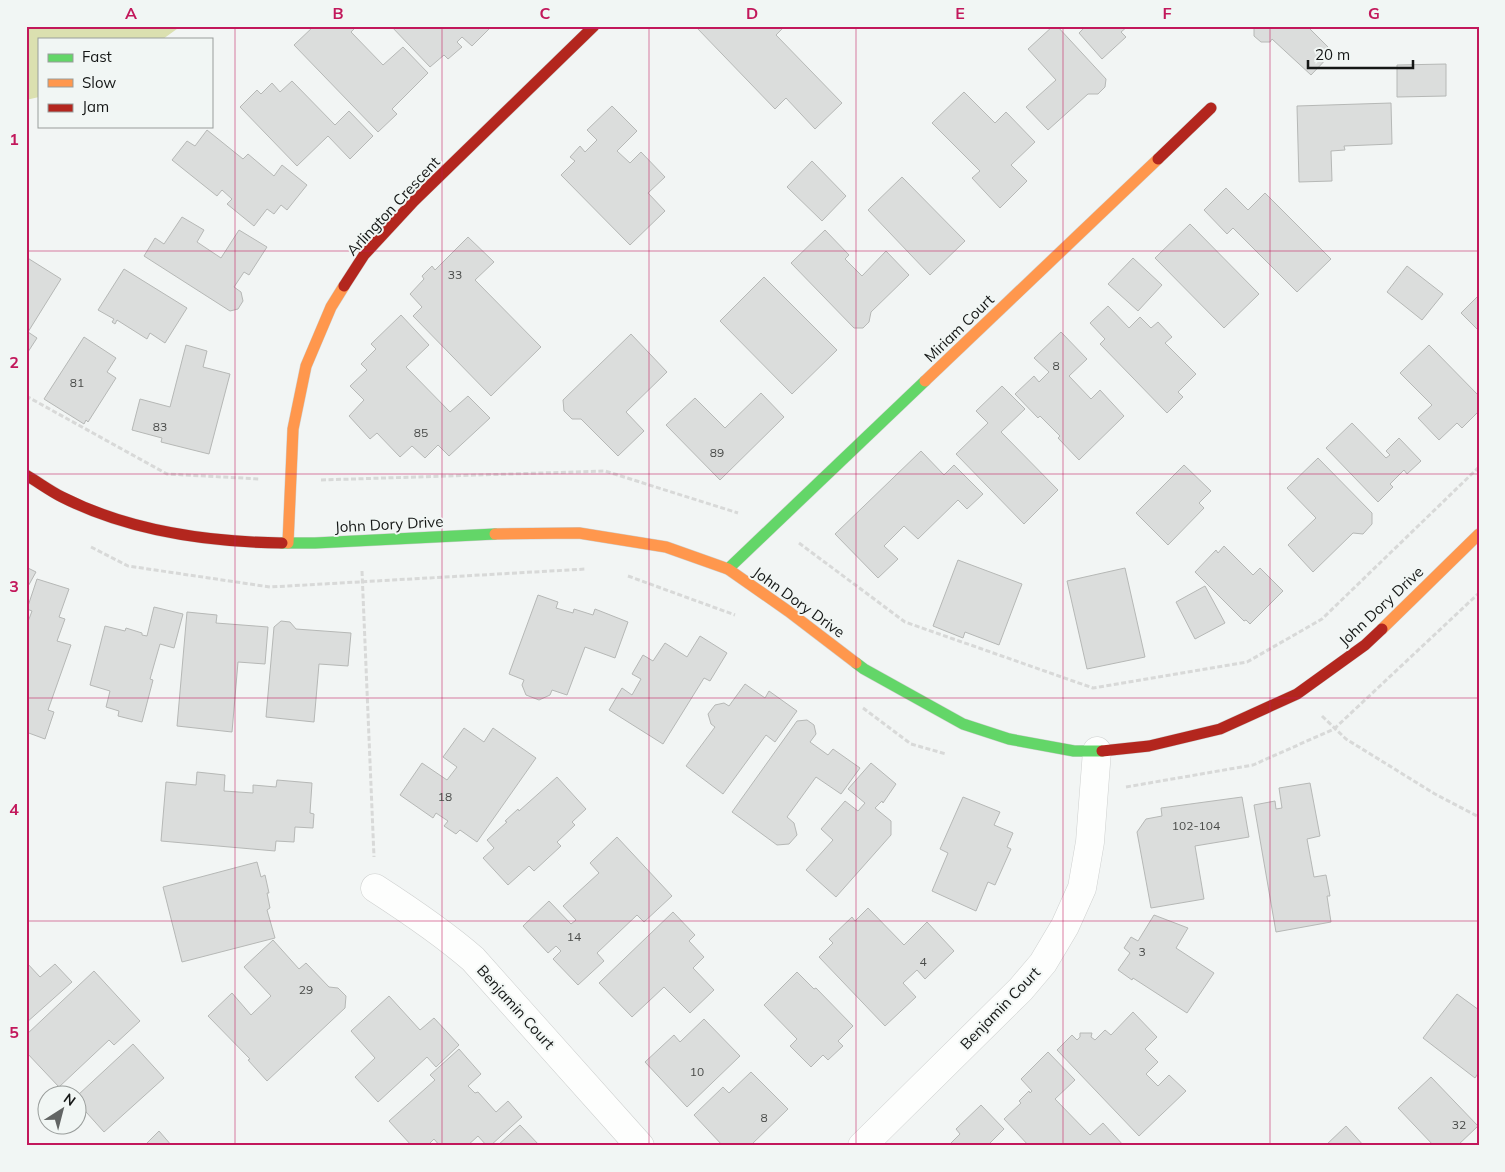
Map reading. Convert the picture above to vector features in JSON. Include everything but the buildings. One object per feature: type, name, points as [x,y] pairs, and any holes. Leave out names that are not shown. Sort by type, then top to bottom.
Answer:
[{"type":"street","name":"Arlington Crescent","points":[[288,543],[293,429],[306,366],[331,307],[364,255],[408,208],[594,26]]},
{"type":"street","name":"Miriam Court","points":[[728,569],[1210,108]]},
{"type":"street","name":"John Dory Drive","points":[[26,475],[62,497],[109,518],[176,534],[242,542],[288,543],[482,534],[579,533],[666,547],[728,569],[788,611],[864,669],[963,724],[1010,739],[1074,751],[1097,751],[1149,746],[1220,729],[1297,694],[1365,645],[1479,534]]},
{"type":"street","name":"Benjamin Court","points":[[862,1146],[1021,989],[1043,963],[1065,926],[1082,888],[1090,842],[1097,751]]},
{"type":"street","name":"Benjamin Court","points":[[375,888],[448,937],[473,959],[640,1146]]},
{"type":"path","points":[[362,540],[375,888]]},
{"type":"path","points":[[86,544],[128,566],[270,587],[587,569]]},
{"type":"path","points":[[624,574],[742,618]]},
{"type":"path","points":[[1094,793],[1253,765],[1334,728],[1479,593]]},
{"type":"path","points":[[1297,694],[1346,739],[1426,789],[1479,817]]},
{"type":"path","points":[[858,703],[911,744],[950,755]]},
{"type":"green space","points":[[26,26],[181,26],[164,38],[38,38],[38,97],[26,100]]},
{"type":"traffic: fast","points":[[728,569],[925,381]]},
{"type":"traffic: fast","points":[[282,543],[495,534]]},
{"type":"traffic: fast","points":[[856,663],[963,724],[1009,739],[1074,751],[1102,751]]},
{"type":"traffic: slow","points":[[925,381],[1158,159]]},
{"type":"traffic: slow","points":[[288,543],[293,429],[306,366],[331,307],[344,286]]},
{"type":"traffic: slow","points":[[495,534],[579,533],[666,547],[728,569],[788,611],[856,663]]},
{"type":"traffic: slow","points":[[1382,629],[1479,534]]},
{"type":"traffic: jam","points":[[344,286],[364,255],[414,201],[594,26]]},
{"type":"traffic: jam","points":[[1158,159],[1211,108]]},
{"type":"traffic: jam","points":[[26,475],[58,495],[88,509],[142,526],[198,537],[282,543]]},
{"type":"traffic: jam","points":[[1102,751],[1149,746],[1220,729],[1297,694],[1365,645],[1382,629]]}]
